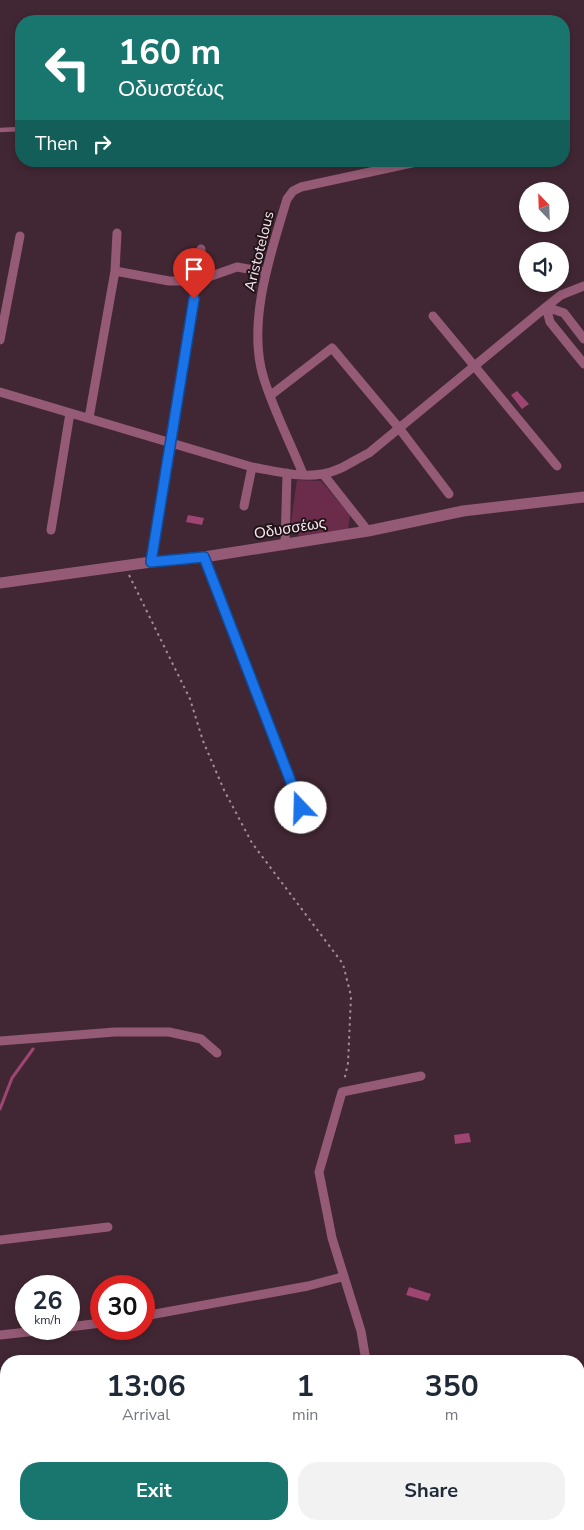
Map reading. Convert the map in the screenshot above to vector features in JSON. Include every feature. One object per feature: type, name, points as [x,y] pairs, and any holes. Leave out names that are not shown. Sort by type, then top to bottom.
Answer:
[{"type":"street","name":"Aristotelous","points":[[303,474],[263,377],[258,337],[265,272],[287,199],[293,191],[301,187],[393,167]]},
{"type":"street","points":[[89,418],[115,271],[117,233]]},
{"type":"street","points":[[0,340],[20,236]]},
{"type":"street","points":[[151,562],[172,442],[201,249]]},
{"type":"street","points":[[115,271],[169,281],[197,281],[237,267],[265,272]]},
{"type":"street","points":[[0,392],[252,467],[287,473],[322,474],[337,470],[369,453],[561,295],[584,286]]},
{"type":"street","points":[[546,307],[564,313],[584,339]]},
{"type":"street","points":[[546,307],[550,322],[584,364]]},
{"type":"street","points":[[433,316],[557,466]]},
{"type":"street","points":[[271,395],[332,348],[449,494]]},
{"type":"street","points":[[50,530],[70,414]]},
{"type":"street","points":[[244,506],[252,467]]},
{"type":"street","points":[[285,545],[287,473]]},
{"type":"street","points":[[322,474],[368,531]]},
{"type":"street","name":"Οδυσσέως","points":[[0,583],[151,562],[204,557],[368,531],[463,511],[584,497]]},
{"type":"street","points":[[204,557],[301,808]]},
{"type":"street","points":[[0,1041],[115,1032],[169,1032],[201,1039],[217,1053]]},
{"type":"street","points":[[365,1355],[361,1331],[342,1277],[332,1238],[319,1172],[342,1092],[421,1076]]},
{"type":"street","points":[[0,1240],[108,1227]]},
{"type":"street","points":[[155,1314],[308,1286],[342,1277]]},
{"type":"street","points":[[0,1335],[15,1333]]},
{"type":"lane","points":[[0,130],[15,129]]},
{"type":"path","points":[[125,566],[190,699],[203,741],[240,822],[258,851],[343,964],[351,996],[348,1063],[342,1092]]},
{"type":"shaded area","points":[[517,391],[529,404],[522,409],[511,395]]},
{"type":"shaded area","points":[[297,480],[321,481],[350,515],[348,529],[299,536],[291,523]]},
{"type":"shaded area","points":[[188,515],[204,518],[202,525],[186,522]]},
{"type":"shaded area","points":[[469,1133],[471,1142],[455,1144],[454,1135]]},
{"type":"shaded area","points":[[409,1287],[431,1294],[428,1301],[406,1295]]},
{"type":"waterway","points":[[0,1109],[12,1078],[33,1049]]},
{"type":"route","points":[[194,299],[151,562],[204,557],[301,808]]}]
